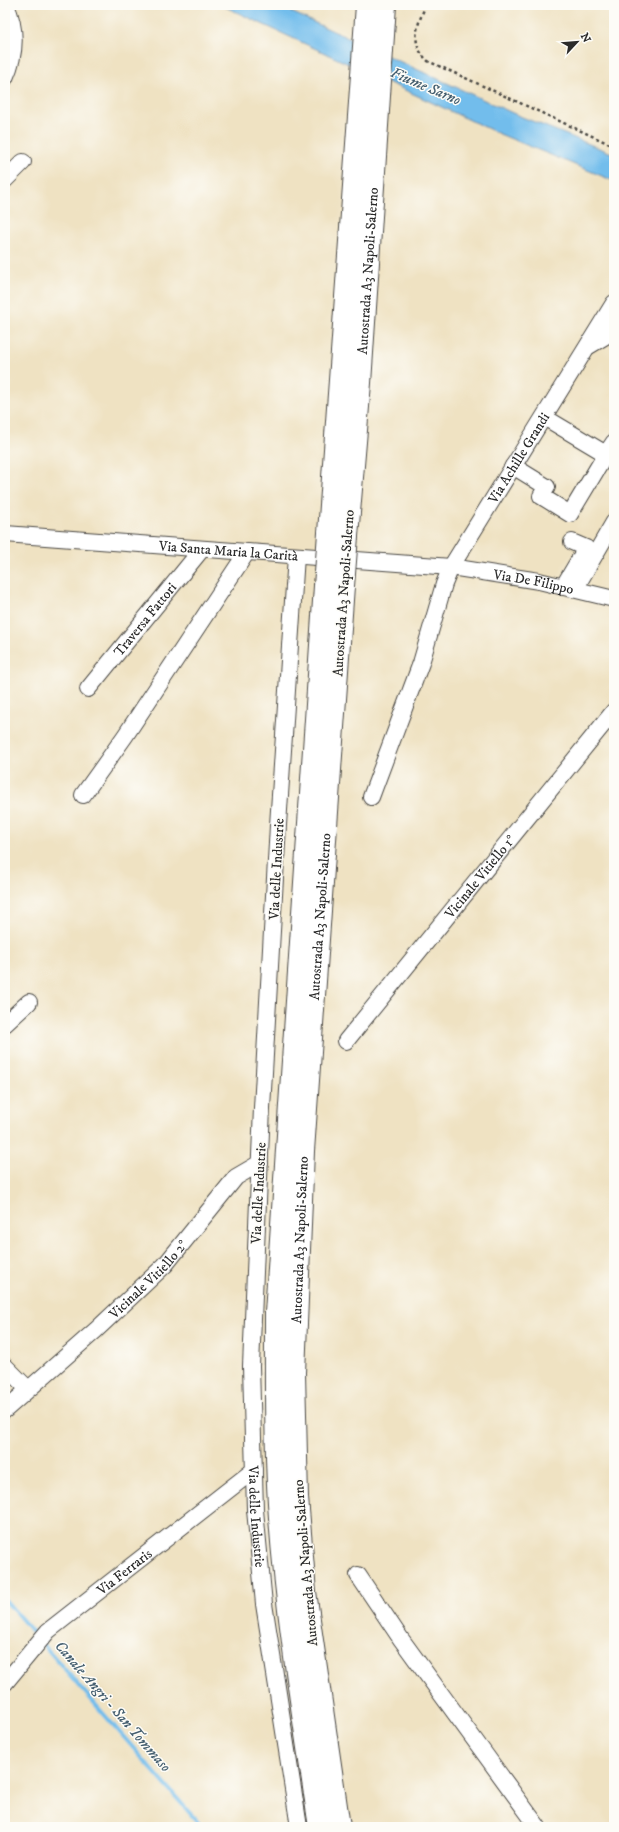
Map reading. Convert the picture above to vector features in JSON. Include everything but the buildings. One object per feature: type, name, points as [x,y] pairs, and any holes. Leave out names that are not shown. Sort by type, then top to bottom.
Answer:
[{"type":"highway","name":"Autostrada A3 Napoli-Salerno","points":[[320,1827],[287,1593],[279,1503],[276,1415],[276,1313],[338,535],[376,9]]},
{"type":"highway","name":"Autostrada A3 Napoli-Salerno","points":[[334,586],[303,1151],[294,1373],[297,1498],[305,1592],[339,1827]]},
{"type":"street","points":[[5,78],[11,66],[14,50],[12,20],[6,5]]},
{"type":"street","points":[[5,180],[23,162]]},
{"type":"street","name":"Via Achille Grandi","points":[[371,797],[421,663],[444,584],[451,567],[586,348],[608,326],[614,303]]},
{"type":"street","points":[[513,466],[547,487],[541,496],[570,514],[610,448],[544,417]]},
{"type":"street","points":[[570,588],[614,522]]},
{"type":"street","name":"Via Santa Maria la Carità","points":[[5,534],[451,567]]},
{"type":"street","points":[[570,588],[586,548],[572,542]]},
{"type":"street","name":"Traversa Fattori","points":[[88,689],[202,549]]},
{"type":"street","points":[[83,795],[125,736],[247,552]]},
{"type":"street","name":"Via delle Industrie","points":[[296,556],[278,825],[251,1366],[255,1510],[264,1604],[299,1827]]},
{"type":"street","name":"Via De Filippo","points":[[451,567],[570,588],[614,599]]},
{"type":"street","name":"Vicinale Vitiello 1°","points":[[346,1042],[614,711]]},
{"type":"street","points":[[5,1024],[29,1002]]},
{"type":"street","name":"Vicinale Vitiello 2°","points":[[5,1410],[96,1330],[165,1266],[236,1177],[260,1163]]},
{"type":"street","points":[[5,1366],[28,1389]]},
{"type":"street","name":"Via Ferraris","points":[[5,1683],[48,1631],[254,1470]]},
{"type":"street","points":[[358,1575],[401,1639],[538,1827]]},
{"type":"path","points":[[426,5],[416,31],[416,45],[421,55],[428,61],[612,145]]},
{"type":"water","name":"Fiume Sarno","points":[[221,5],[276,5],[517,115],[614,154],[614,181],[502,135]]},
{"type":"waterway","name":"Canale Angri - San Tommaso","points":[[5,1600],[38,1638]]},
{"type":"waterway","name":"Canale Angri - San Tommaso","points":[[42,1643],[202,1827]]}]
